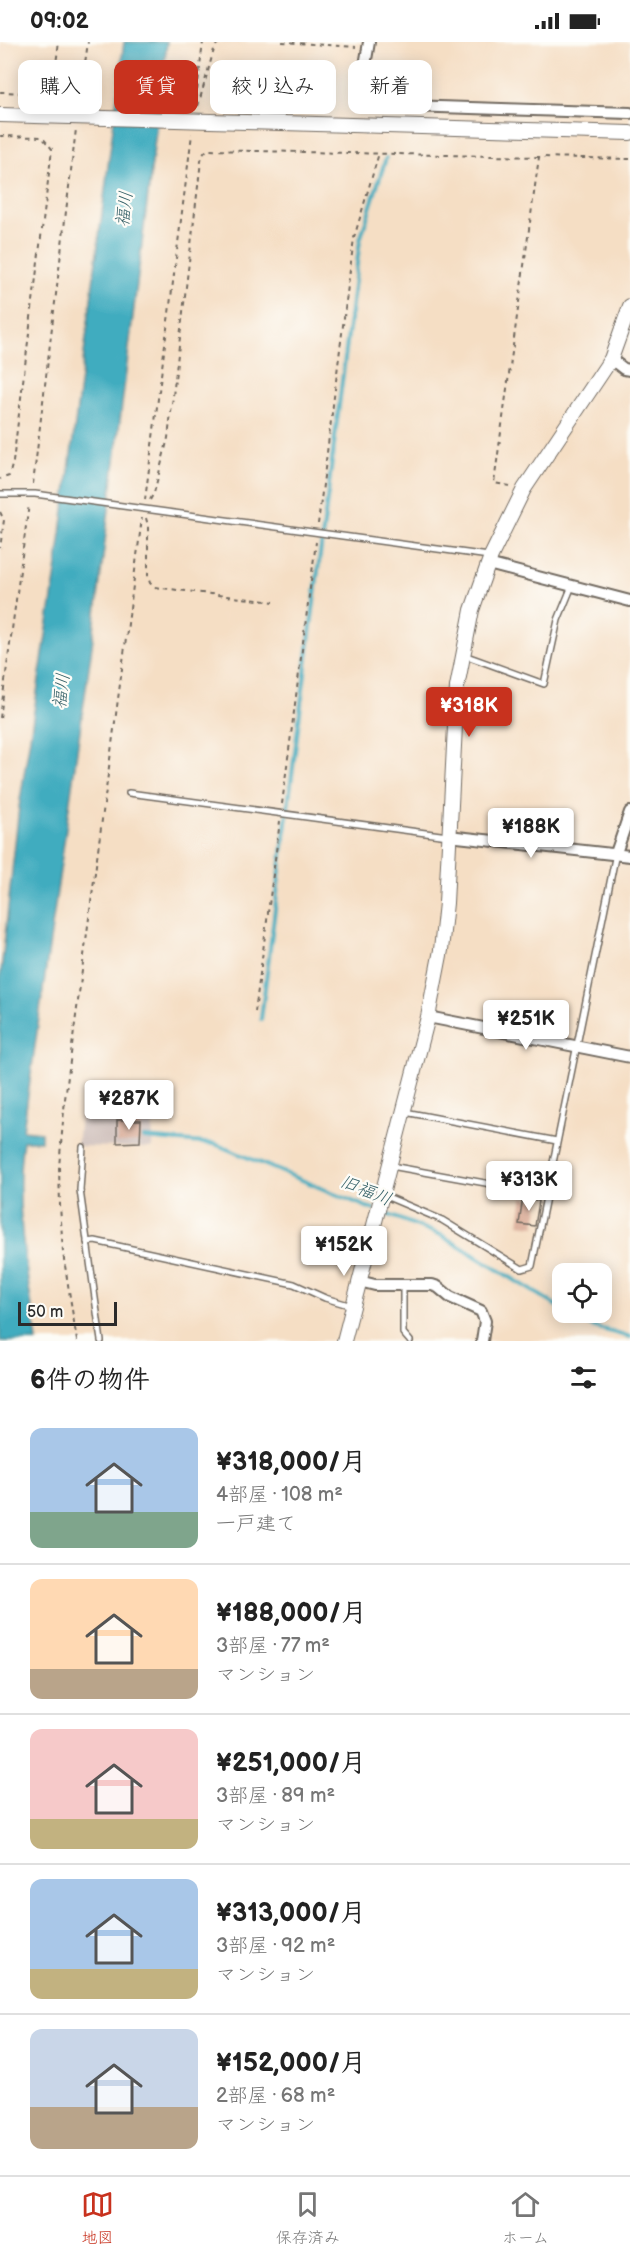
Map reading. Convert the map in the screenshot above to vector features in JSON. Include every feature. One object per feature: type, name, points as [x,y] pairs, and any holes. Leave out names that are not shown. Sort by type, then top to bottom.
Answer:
[{"type":"street","points":[[368,45],[361,89],[363,100],[377,105],[630,113]]},
{"type":"street","points":[[0,115],[81,118],[193,117],[630,133]]},
{"type":"street","points":[[344,1341],[428,1017],[441,950],[446,903],[457,687],[472,610],[489,560],[524,489],[611,359],[630,306]]},
{"type":"street","points":[[611,359],[624,369],[630,370]]},
{"type":"street","points":[[489,560],[572,586],[630,600]]},
{"type":"street","points":[[616,853],[630,812]]},
{"type":"street","points":[[448,836],[630,856]]},
{"type":"street","points":[[428,1017],[630,1057]]},
{"type":"street","points":[[359,1281],[375,1285],[432,1285],[438,1287],[450,1297],[481,1311],[485,1321],[482,1341]]},
{"type":"lane","points":[[0,494],[33,494],[142,512],[317,533],[489,560]]},
{"type":"lane","points":[[462,654],[544,684],[558,620],[572,586]]},
{"type":"lane","points":[[129,793],[448,836]]},
{"type":"lane","points":[[383,1196],[442,1220],[522,1269],[532,1266],[616,853]]},
{"type":"lane","points":[[404,1111],[557,1141]]},
{"type":"lane","points":[[83,1147],[80,1190],[101,1341]]},
{"type":"lane","points":[[390,1166],[546,1194]]},
{"type":"lane","points":[[87,1242],[95,1241],[294,1284],[326,1298],[353,1306]]},
{"type":"lane","points":[[403,1285],[403,1333],[410,1341]]},
{"type":"path","points":[[0,92],[36,92],[50,88],[53,85],[59,42]]},
{"type":"path","points":[[0,718],[33,494],[81,118],[88,42]]},
{"type":"path","points":[[193,117],[203,42]]},
{"type":"path","points":[[193,117],[215,46],[220,42]]},
{"type":"path","points":[[282,42],[368,45]]},
{"type":"path","points":[[0,136],[42,137],[52,149],[13,462],[9,476],[0,479]]},
{"type":"path","points":[[144,503],[191,138]]},
{"type":"path","points":[[77,1341],[63,1253],[59,1167],[66,1087],[142,512],[154,493],[168,438],[204,153],[207,150],[630,159]]},
{"type":"path","points":[[255,1012],[354,238],[379,153]]},
{"type":"path","points":[[524,489],[494,483],[539,157]]},
{"type":"path","points":[[0,512],[4,520],[0,548]]},
{"type":"path","points":[[142,512],[148,526],[148,577],[154,587],[274,602]]},
{"type":"shaded area","points":[[122,1101],[161,1108],[161,1116],[153,1124],[152,1148],[77,1146],[81,1107]]},
{"type":"water","points":[[124,42],[167,42],[165,60],[122,60]]},
{"type":"water","name":"福川","points":[[115,114],[158,114],[92,646],[23,1130],[41,1132],[41,1141],[23,1141],[20,1165],[23,1241],[37,1341],[0,1341],[0,981],[19,807],[56,572]]},
{"type":"building","points":[[117,1120],[141,1120],[140,1142],[117,1143]]},
{"type":"building","points":[[523,1197],[539,1201],[535,1226],[519,1224]]},
{"type":"waterway","points":[[261,1019],[360,240],[386,158]]},
{"type":"waterway","name":"旧福川","points":[[144,1138],[215,1144],[374,1210]]},
{"type":"waterway","name":"旧福川","points":[[381,1212],[441,1235],[552,1303]]},
{"type":"waterway","name":"旧福川","points":[[586,1323],[630,1337]]}]
